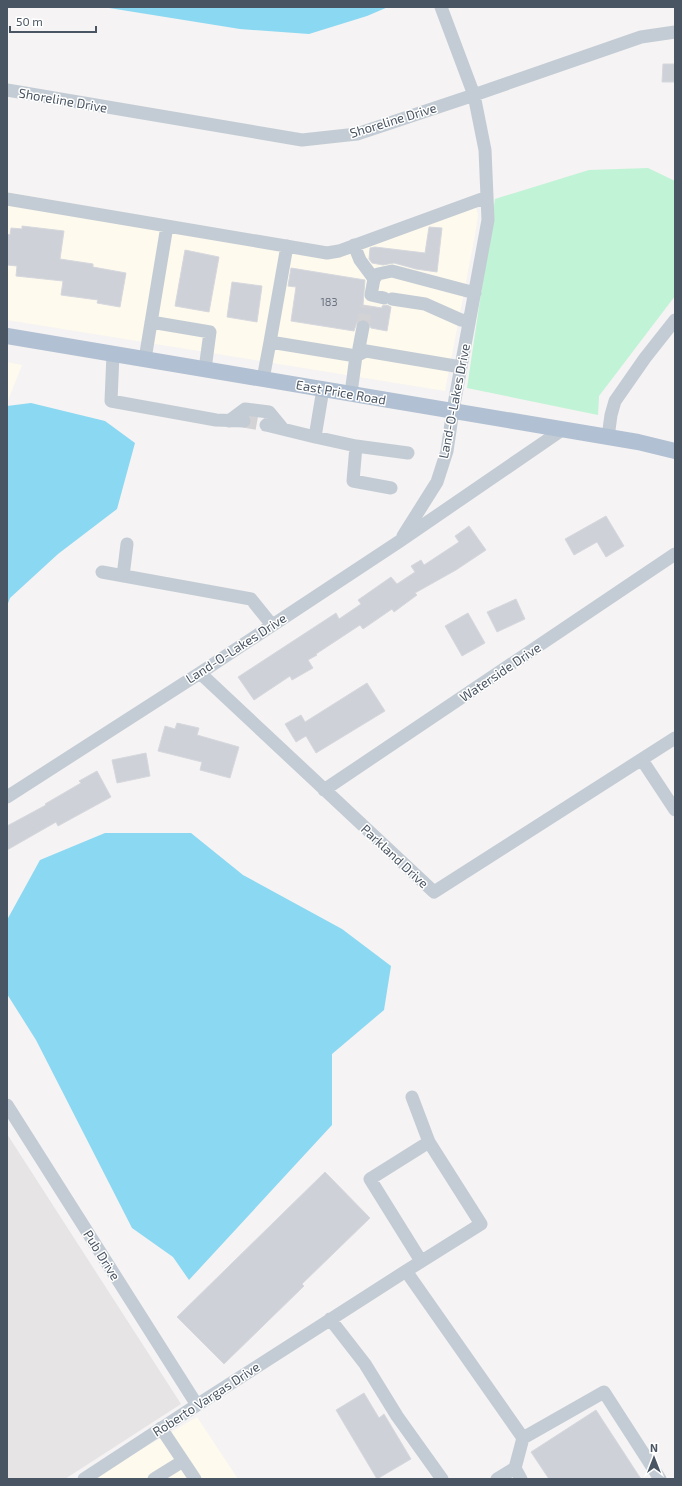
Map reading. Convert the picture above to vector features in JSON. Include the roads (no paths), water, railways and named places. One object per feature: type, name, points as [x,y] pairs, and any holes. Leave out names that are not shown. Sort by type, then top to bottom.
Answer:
[{"type":"main road","name":"East Price Road","points":[[7,336],[453,410],[638,442],[675,451]]},
{"type":"street","name":"Land-O-Lakes Drive","points":[[7,797],[200,673],[400,541],[437,482],[447,451],[453,410],[488,220],[485,150],[474,95],[441,7]]},
{"type":"street","name":"Shoreline Drive","points":[[7,90],[302,140],[357,134],[641,37],[675,32]]},
{"type":"street","points":[[7,199],[327,253],[354,246],[487,197]]},
{"type":"street","points":[[145,359],[166,226]]},
{"type":"street","points":[[264,379],[287,246]]},
{"type":"street","points":[[354,246],[360,260],[374,279]]},
{"type":"street","points":[[469,321],[461,320],[425,304],[388,298],[369,300],[374,279],[378,274],[392,271],[475,293]]},
{"type":"street","points":[[608,437],[611,415],[615,401],[645,358],[675,320]]},
{"type":"street","points":[[151,322],[210,332],[205,369]]},
{"type":"street","points":[[351,394],[363,326]]},
{"type":"street","points":[[270,342],[359,355],[366,351],[461,367]]},
{"type":"street","points":[[113,354],[111,401],[216,420],[244,421]]},
{"type":"street","points":[[315,437],[323,389]]},
{"type":"street","points":[[229,421],[245,409],[269,412],[283,429]]},
{"type":"street","points":[[266,425],[356,446],[408,453]]},
{"type":"street","points":[[400,541],[562,430]]},
{"type":"street","points":[[356,446],[353,481],[391,488]]},
{"type":"street","points":[[123,576],[127,544]]},
{"type":"street","name":"Waterside Drive","points":[[324,790],[675,554]]},
{"type":"street","points":[[102,572],[250,599],[272,625]]},
{"type":"street","name":"Parkland Drive","points":[[200,673],[434,892],[675,738]]},
{"type":"street","points":[[642,760],[675,810]]},
{"type":"street","points":[[412,1097],[429,1142],[370,1179],[421,1261]]},
{"type":"street","name":"Pub Drive","points":[[7,1105],[197,1404]]},
{"type":"street","name":"Roberto Vargas Drive","points":[[84,1479],[197,1404],[481,1224],[429,1142]]},
{"type":"street","points":[[406,1271],[523,1438],[518,1473],[497,1479]]},
{"type":"street","points":[[330,1319],[365,1364],[397,1416],[442,1479]]},
{"type":"street","points":[[523,1438],[604,1392],[660,1479]]},
{"type":"street","points":[[161,1428],[194,1479]]},
{"type":"street","points":[[154,1479],[183,1461]]},
{"type":"water","points":[[103,7],[388,7],[367,16],[309,34],[240,29]]},
{"type":"water","points":[[31,403],[105,421],[135,443],[117,509],[58,554],[10,598],[7,606],[7,406]]},
{"type":"water","points":[[105,833],[191,833],[243,875],[342,929],[391,966],[384,1010],[332,1054],[332,1125],[189,1280],[173,1257],[132,1228],[36,1040],[7,994],[7,920],[40,860]]},
{"type":"tunnel","points":[[363,327],[366,306]]},
{"type":"tunnel","points":[[244,421],[266,425]]}]
